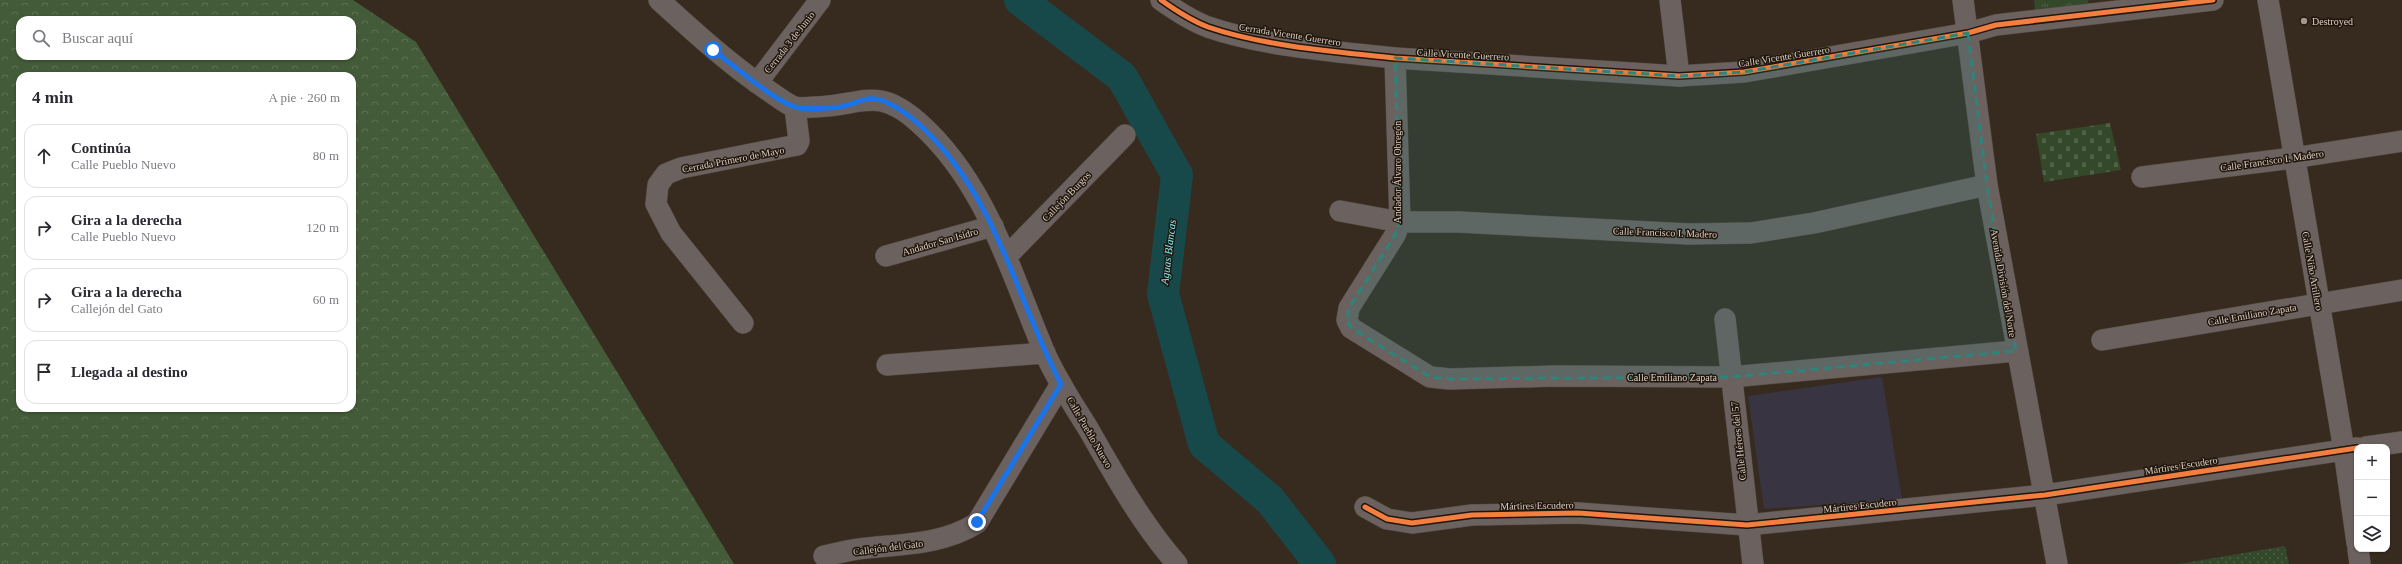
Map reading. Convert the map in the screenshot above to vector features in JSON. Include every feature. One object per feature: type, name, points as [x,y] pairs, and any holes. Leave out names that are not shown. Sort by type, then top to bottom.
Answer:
[{"type":"street","points":[[659,0],[713,50],[757,83],[795,107]]},
{"type":"street","name":"Cerrada 3 de Junio","points":[[757,83],[820,0]]},
{"type":"street","name":"Cerrada Vicente Guerrero","points":[[1160,0],[1207,27],[1244,37],[1353,54]]},
{"type":"street","points":[[1670,0],[1679,76]]},
{"type":"street","name":"Avenida División del Norte","points":[[1963,0],[1986,185],[2057,564]]},
{"type":"street","name":"Calle Vicente Guerrero","points":[[1353,54],[1679,76],[1744,72],[1968,33],[1996,25],[2213,0]]},
{"type":"street","name":"Calle Niño Artillero","points":[[2268,0],[2318,303],[2350,449],[2355,516]]},
{"type":"street","name":"Andador Álvaro Obregón","points":[[1347,320],[1349,308],[1395,235],[1400,222],[1395,58]]},
{"type":"street","name":"Calle Pueblo Nuevo","points":[[795,107],[841,106],[864,99],[879,99],[897,106],[918,122],[949,155],[972,187],[993,226],[1007,256],[1045,353],[1061,384],[1123,489],[1177,564]]},
{"type":"street","name":"Cerrada Primero de Mayo","points":[[743,323],[671,232],[656,204],[658,185],[666,174],[681,168],[797,146],[799,141],[795,107]]},
{"type":"street","name":"Callejón Burgos","points":[[1007,256],[1125,135]]},
{"type":"street","name":"Calle Francisco I. Madero","points":[[2142,177],[2293,158],[2402,141]]},
{"type":"street","name":"Calle Francisco I. Madero","points":[[1340,211],[1400,222],[1459,222],[1688,234],[1751,233],[1814,223],[1986,185]]},
{"type":"street","name":"Andador San Isidro","points":[[886,256],[993,226]]},
{"type":"street","name":"Calle Emiliano Zapata","points":[[2102,340],[2402,290]]},
{"type":"street","name":"Calle Héroes del 57","points":[[1725,319],[1752,564]]},
{"type":"street","name":"Calle Emiliano Zapata","points":[[1347,320],[1351,328],[1430,377],[1450,379],[1557,376],[1731,377],[2016,351]]},
{"type":"street","points":[[887,365],[1045,353]]},
{"type":"street","name":"Callejón del Gato","points":[[824,556],[865,548],[923,543],[967,529],[977,522],[1061,384]]},
{"type":"street","points":[[2388,444],[2402,442]]},
{"type":"street","name":"Mártires Escudero","points":[[1365,507],[1387,519],[1412,523],[1472,515],[1578,513],[1747,525],[2045,495],[2350,449]]},
{"type":"street","points":[[2358,552],[2360,564]]},
{"type":"highlighted area","points":[[1968,33],[1987,185],[2016,351],[1731,377],[1450,379],[1430,377],[1351,328],[1347,320],[1349,308],[1395,235],[1400,222],[1395,58],[1679,76],[1744,72]]},
{"type":"shaded area","points":[[1882,377],[1902,499],[1764,509],[1748,396]]},
{"type":"green space","points":[[0,0],[353,0],[416,42],[734,564],[0,564]]},
{"type":"green space","points":[[2034,0],[2088,0],[2089,9],[2035,11]]},
{"type":"green space","points":[[2110,123],[2121,170],[2044,182],[2036,134]]},
{"type":"green space","points":[[2285,546],[2289,564],[2179,564]]},
{"type":"waterway","name":"Aguas Blancas","points":[[1020,0],[1122,77],[1177,175],[1163,294],[1204,444],[1270,500],[1320,564]]},
{"type":"cycle path","points":[[1161,0],[1196,22],[1208,27],[1229,34],[1276,44],[1395,58],[1679,76],[1744,72],[1968,33],[1996,25],[2213,0]]},
{"type":"cycle path","points":[[1365,507],[1387,519],[1412,523],[1472,515],[1578,513],[1747,525],[2045,495],[2354,448]]},
{"type":"place","name":"Destroyed","points":[[2304,21]]},
{"type":"route","points":[[713,50],[757,83],[795,107],[841,106],[864,99],[879,99],[897,106],[918,122],[949,155],[972,187],[1007,256],[1045,353],[1061,384],[1031,430],[977,522]]}]
